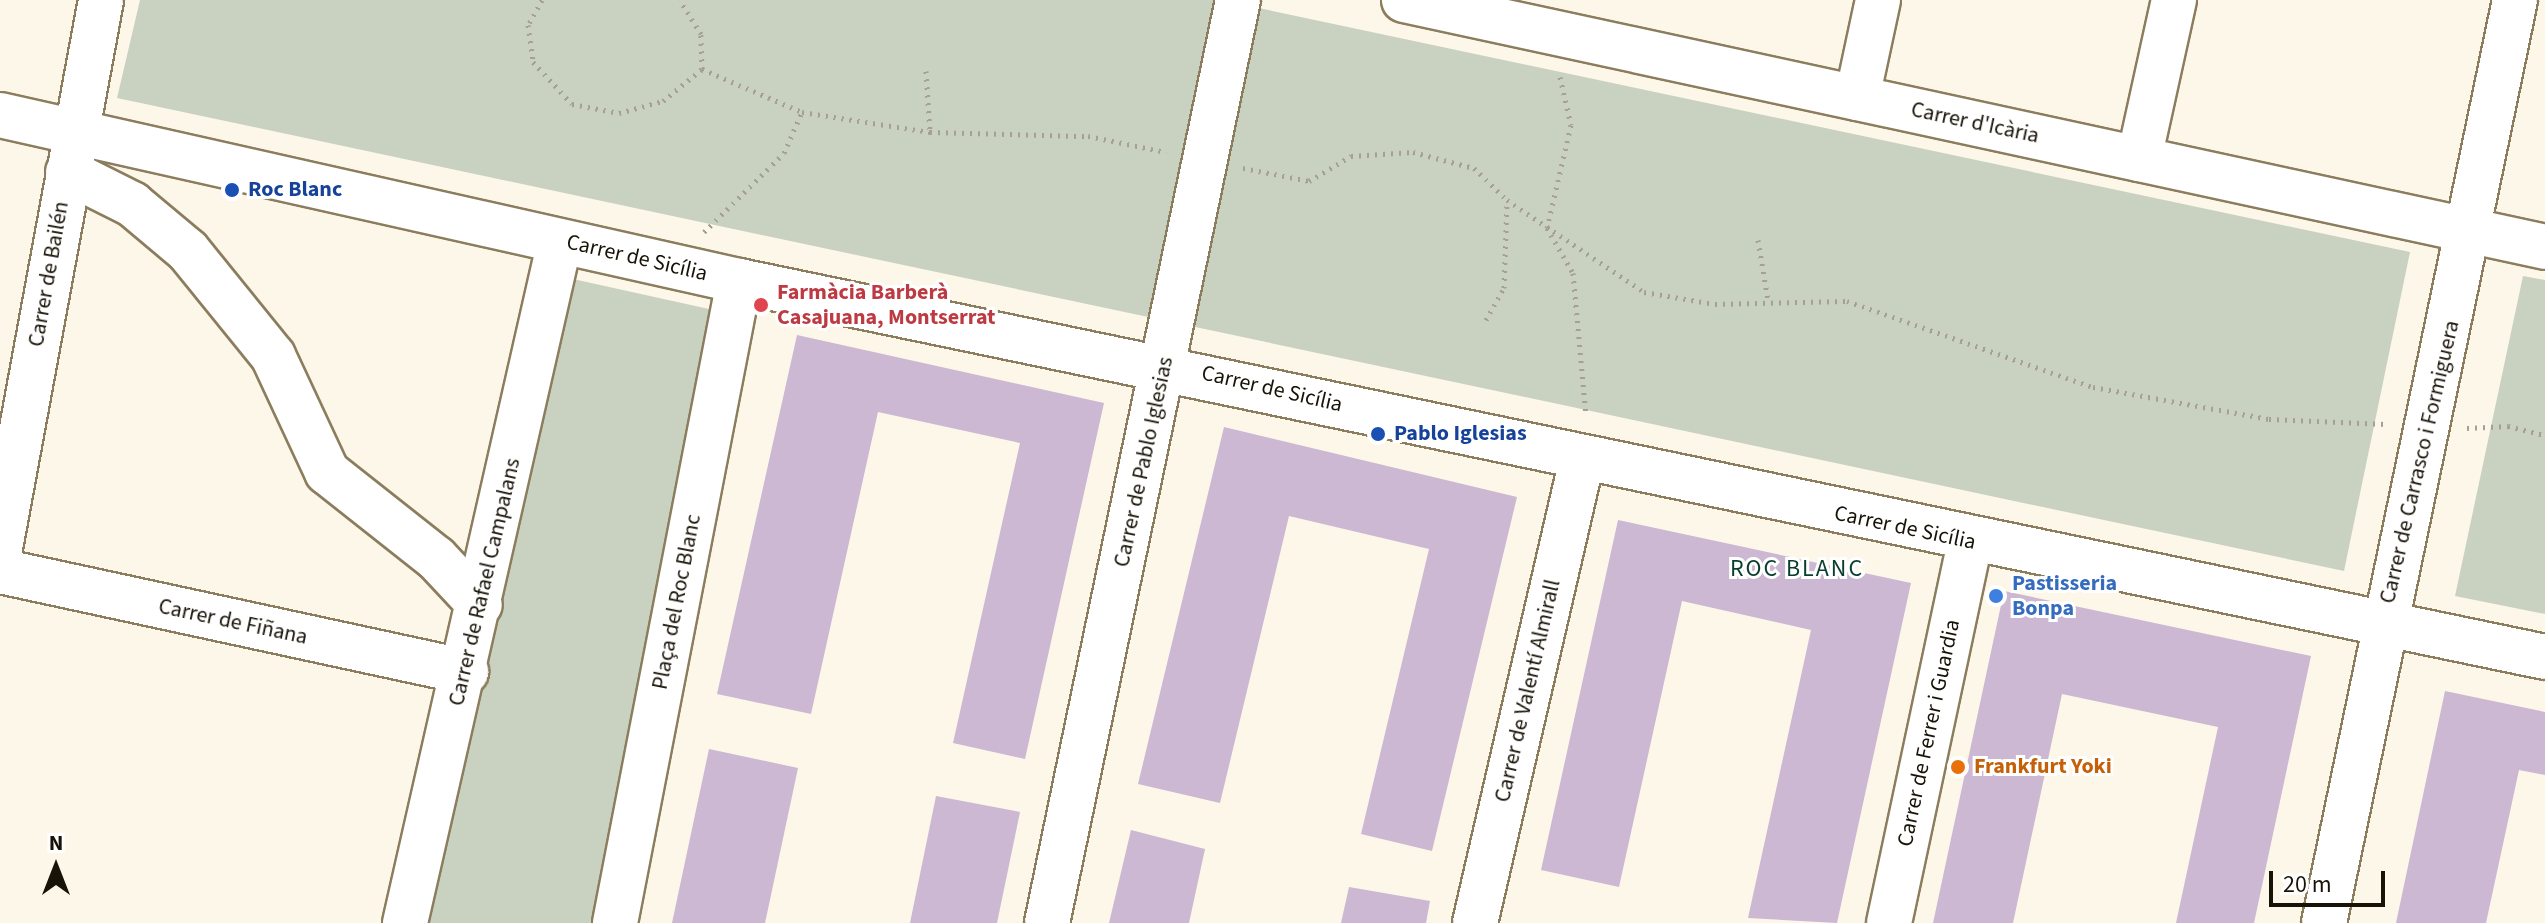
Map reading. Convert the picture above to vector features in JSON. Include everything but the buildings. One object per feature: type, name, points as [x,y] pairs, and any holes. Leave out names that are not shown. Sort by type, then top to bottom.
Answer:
[{"type":"street","name":"Carrer de Bailén","points":[[0,548],[70,152],[101,0]]},
{"type":"street","name":"Carrer de Pablo Iglesias","points":[[1047,923],[1165,365],[1238,0]]},
{"type":"street","name":"Carrer d'Icària","points":[[1404,0],[1568,16],[1857,98],[2545,247]]},
{"type":"street","points":[[1857,98],[1878,0]]},
{"type":"street","points":[[2139,159],[2174,0]]},
{"type":"street","name":"Carrer de Carrasco i Formiguera","points":[[2324,923],[2385,623],[2471,232],[2515,0]]},
{"type":"street","name":"Carrer de Sicília","points":[[0,115],[70,152],[560,241],[739,281],[1165,365],[1582,460],[1970,542],[2545,657]]},
{"type":"street","points":[[70,152],[188,251],[273,356],[327,472],[436,558],[480,605]]},
{"type":"street","name":"Carrer de Rafael Campalans","points":[[405,923],[466,672],[560,241]]},
{"type":"street","name":"Plaça del Roc Blanc","points":[[615,923],[739,281]]},
{"type":"street","name":"Carrer de Valentí Almirall","points":[[1475,923],[1582,460]]},
{"type":"street","name":"Carrer de Ferrer i Guardia","points":[[1889,923],[1970,542]]},
{"type":"street","name":"Carrer de Fiñana","points":[[0,571],[466,672]]},
{"type":"path","points":[[542,0],[528,25],[533,62],[572,104],[643,111],[684,89],[702,69],[701,34],[680,0]]},
{"type":"path","points":[[1568,16],[1558,72],[1571,125],[1547,228],[1573,273],[1587,413],[1582,460]]},
{"type":"path","points":[[702,69],[802,112],[930,132],[1088,136],[1309,181],[1351,156],[1413,152],[1474,168],[1507,200],[1644,292],[1715,304],[1768,300],[1847,301],[2093,387],[2269,419],[2339,418],[2428,430],[2508,426],[2545,435]]},
{"type":"path","points":[[926,71],[930,132]]},
{"type":"path","points":[[690,270],[706,227],[748,196],[784,153],[802,112]]},
{"type":"path","points":[[1486,320],[1504,288],[1507,200]]},
{"type":"path","points":[[1758,240],[1768,300]]},
{"type":"green space","points":[[140,0],[1221,0],[2410,252],[2344,571],[117,98]]},
{"type":"green space","points":[[2523,276],[2545,280],[2545,614],[2455,596]]},
{"type":"green space","points":[[573,279],[718,311],[594,923],[427,923]]},
{"type":"place","name":"Roc Blanc","points":[[232,190]]},
{"type":"place","name":"Farmàcia Barberà Casajuana, Montserrat","points":[[761,305]]},
{"type":"place","name":"Pablo Iglesias","points":[[1378,434]]},
{"type":"place","name":"Pastisseria Bonpa","points":[[1996,596]]},
{"type":"place","name":"Frankfurt Yoki","points":[[1958,767]]},
{"type":"district","name":"ROC BLANC","points":[[1797,569]]}]
